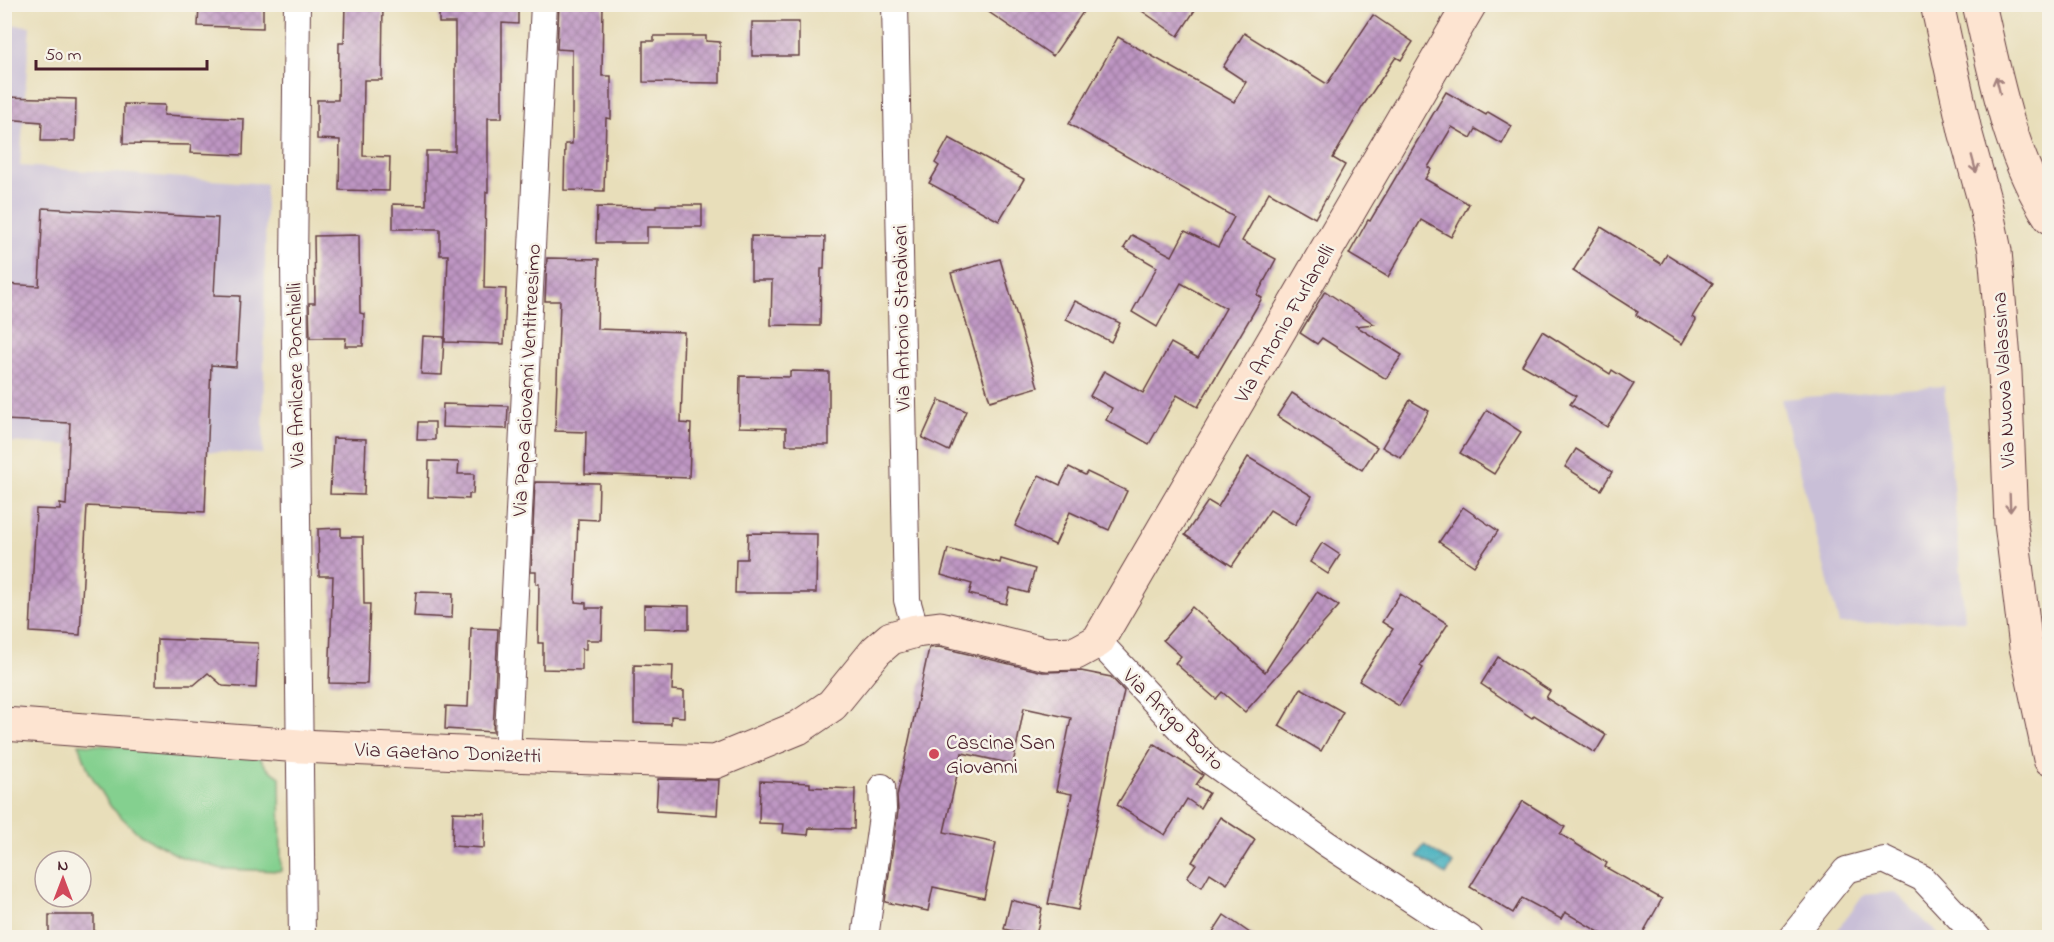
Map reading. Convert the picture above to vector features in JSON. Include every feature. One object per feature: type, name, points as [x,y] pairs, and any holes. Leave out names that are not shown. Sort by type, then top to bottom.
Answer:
[{"type":"street","name":"Via Amilcare Ponchielli","points":[[297,4],[294,266],[302,938]]},
{"type":"street","name":"Via Papa Giovanni Ventitreesimo","points":[[507,755],[544,4]]},
{"type":"street","name":"Via Antonio Stradivari","points":[[895,4],[907,600],[916,631]]},
{"type":"street","name":"Via Antonio Furlanelli","points":[[1098,641],[1470,4]]},
{"type":"street","points":[[1913,4],[1965,132]]},
{"type":"street","name":"Via Nuova Valassina","points":[[1937,4],[1965,132],[1985,203],[1995,251],[2005,372],[2011,523],[2026,647],[2049,759]]},
{"type":"street","points":[[1979,4],[2005,114],[2025,169],[2049,217]]},
{"type":"street","points":[[916,631],[940,628],[1047,654],[1076,652],[1098,641]]},
{"type":"street","name":"Via Gaetano Donizetti","points":[[4,724],[300,746],[714,762],[798,728],[832,705],[876,651],[891,638],[916,631]]},
{"type":"street","name":"Via Arrigo Boito","points":[[1098,641],[1211,762],[1327,844],[1470,938]]},
{"type":"street","points":[[865,938],[883,809],[882,787]]},
{"type":"street","points":[[1791,938],[1846,870],[1884,861],[1922,878],[1978,938]]},
{"type":"shaded area","points":[[5,24],[30,26],[20,166],[266,184],[263,454],[5,442]]},
{"type":"shaded area","points":[[1944,386],[1965,620],[1839,624],[1781,399]]},
{"type":"shaded area","points":[[1895,892],[1941,937],[1832,937],[1863,895]]},
{"type":"green space","points":[[79,744],[258,755],[267,768],[280,777],[281,871],[222,869],[179,856],[140,835],[111,807],[89,772]]},
{"type":"water","points":[[1424,845],[1453,864],[1446,875],[1417,856]]},
{"type":"building","points":[[199,4],[263,4],[263,28],[198,26]]},
{"type":"building","points":[[345,4],[383,4],[382,80],[364,80],[363,156],[390,157],[389,191],[339,190],[340,140],[317,139],[317,100],[338,100],[339,43],[344,43]]},
{"type":"building","points":[[439,4],[518,4],[518,24],[502,23],[502,118],[488,118],[484,288],[506,289],[504,344],[445,342],[448,255],[440,255],[440,229],[393,229],[393,204],[426,205],[426,151],[455,151],[455,23],[439,23]]},
{"type":"building","points":[[559,4],[603,4],[602,76],[611,76],[611,119],[606,118],[604,191],[564,190],[565,144],[572,144],[572,50],[557,49]]},
{"type":"building","points":[[977,4],[1071,4],[1083,12],[1053,56]]},
{"type":"building","points":[[1132,4],[1199,4],[1178,36]]},
{"type":"building","points":[[1373,15],[1413,42],[1401,60],[1396,57],[1363,106],[1333,158],[1345,165],[1315,218],[1269,192],[1242,241],[1276,259],[1257,295],[1262,298],[1198,407],[1177,395],[1149,444],[1106,420],[1112,408],[1090,396],[1104,371],[1143,393],[1171,343],[1198,358],[1226,308],[1181,283],[1157,327],[1132,312],[1157,267],[1124,248],[1132,235],[1172,256],[1185,231],[1218,247],[1234,217],[1069,124],[1118,37],[1234,102],[1246,82],[1223,67],[1244,33],[1327,84]]},
{"type":"building","points":[[752,22],[799,22],[799,56],[752,56]]},
{"type":"building","points":[[654,36],[706,36],[706,41],[720,42],[720,83],[643,82],[643,41],[654,41]]},
{"type":"building","points":[[1446,92],[1486,115],[1488,112],[1512,126],[1502,144],[1476,129],[1471,138],[1452,127],[1428,167],[1431,169],[1425,179],[1469,204],[1451,237],[1421,220],[1388,277],[1349,254]]},
{"type":"building","points":[[4,97],[76,99],[75,141],[41,141],[42,122],[4,119]]},
{"type":"building","points":[[124,104],[165,105],[164,115],[244,119],[243,155],[190,153],[191,145],[123,144]]},
{"type":"building","points":[[949,138],[1024,179],[999,221],[929,183],[939,166],[935,163]]},
{"type":"building","points":[[656,205],[702,205],[702,227],[647,227],[647,243],[596,243],[597,207],[656,208]]},
{"type":"building","points":[[43,208],[218,218],[214,295],[240,296],[236,367],[211,365],[205,512],[87,506],[80,635],[30,632],[36,509],[60,510],[60,504],[66,505],[70,423],[4,420],[4,284],[39,286]]},
{"type":"building","points":[[1601,227],[1661,264],[1667,254],[1713,283],[1692,317],[1696,320],[1682,344],[1636,315],[1638,312],[1573,271]]},
{"type":"building","points":[[359,235],[360,313],[364,314],[363,346],[345,346],[346,338],[310,338],[309,303],[315,303],[314,236]]},
{"type":"building","points":[[751,236],[825,237],[824,269],[821,269],[820,326],[771,325],[772,280],[751,280]]},
{"type":"building","points":[[547,258],[599,259],[597,329],[684,332],[681,423],[691,424],[689,478],[585,474],[586,432],[555,431],[560,301],[545,301]]},
{"type":"building","points":[[1000,259],[1038,387],[990,401],[951,273]]},
{"type":"building","points":[[1325,291],[1374,324],[1356,326],[1402,355],[1386,379],[1322,338],[1317,344],[1300,333]]},
{"type":"building","points":[[1075,301],[1120,323],[1111,342],[1066,319]]},
{"type":"building","points":[[1542,331],[1610,374],[1612,370],[1634,384],[1607,427],[1570,404],[1576,396],[1522,365]]},
{"type":"building","points":[[423,336],[444,337],[442,375],[421,374]]},
{"type":"building","points":[[790,371],[829,372],[829,445],[786,445],[786,428],[739,427],[740,376],[790,377]]},
{"type":"building","points":[[1292,393],[1377,447],[1362,470],[1277,416]]},
{"type":"building","points":[[939,400],[966,411],[949,451],[922,438]]},
{"type":"building","points":[[1410,400],[1429,411],[1401,458],[1382,447]]},
{"type":"building","points":[[443,404],[508,406],[507,429],[442,427]]},
{"type":"building","points":[[1487,410],[1521,432],[1494,474],[1460,453]]},
{"type":"building","points":[[418,422],[435,422],[435,440],[417,440]]},
{"type":"building","points":[[333,438],[366,439],[364,495],[330,494]]},
{"type":"building","points":[[1576,449],[1612,472],[1601,490],[1565,467]]},
{"type":"building","points":[[1248,457],[1312,496],[1295,525],[1270,510],[1232,566],[1185,535],[1208,501],[1218,507]]},
{"type":"building","points":[[429,461],[459,462],[458,474],[474,474],[473,494],[469,494],[469,499],[428,497]]},
{"type":"building","points":[[1069,467],[1085,475],[1087,472],[1127,491],[1109,530],[1070,512],[1055,545],[1015,526],[1039,475],[1060,485]]},
{"type":"building","points":[[535,482],[599,483],[598,520],[578,519],[575,602],[586,603],[586,608],[603,608],[602,640],[586,640],[586,649],[582,649],[582,670],[543,669],[543,643],[538,643],[539,584],[536,584],[536,572],[531,572]]},
{"type":"building","points":[[1463,507],[1498,531],[1474,566],[1439,542]]},
{"type":"building","points":[[341,528],[341,537],[363,537],[364,604],[370,604],[367,684],[329,683],[333,576],[319,576],[318,529]]},
{"type":"building","points":[[748,533],[817,534],[816,593],[735,593],[736,559],[747,559]]},
{"type":"building","points":[[1322,543],[1340,555],[1328,574],[1310,562]]},
{"type":"building","points":[[948,549],[1000,563],[1001,559],[1035,569],[1028,593],[1010,588],[1006,604],[969,594],[972,584],[941,575]]},
{"type":"building","points":[[416,592],[453,593],[452,618],[414,616]]},
{"type":"building","points":[[1317,592],[1339,606],[1245,712],[1222,692],[1216,699],[1175,663],[1181,656],[1163,640],[1192,607],[1265,672]]},
{"type":"building","points":[[1400,594],[1448,624],[1420,666],[1423,668],[1399,706],[1359,681],[1393,629],[1382,622]]},
{"type":"building","points":[[644,605],[689,606],[689,629],[644,628]]},
{"type":"building","points":[[471,628],[498,629],[493,732],[445,729],[446,706],[468,707]]},
{"type":"building","points":[[157,639],[258,643],[256,688],[223,686],[208,673],[194,685],[156,685]]},
{"type":"building","name":"Cascina San Giovanni","points":[[939,647],[1043,672],[1081,671],[1111,677],[1124,691],[1078,910],[1048,904],[1072,794],[1056,791],[1071,718],[1024,708],[1013,764],[962,753],[944,832],[996,843],[984,898],[933,887],[928,911],[885,902],[898,811],[897,796],[929,648]]},
{"type":"building","points":[[1498,657],[1550,691],[1546,698],[1606,735],[1595,753],[1534,715],[1532,718],[1481,684]]},
{"type":"building","points":[[634,665],[673,666],[672,690],[684,691],[684,717],[671,716],[671,724],[634,723]]},
{"type":"building","points":[[1301,688],[1343,712],[1321,751],[1279,726]]},
{"type":"building","points":[[1154,744],[1203,775],[1196,785],[1209,793],[1200,808],[1187,799],[1165,835],[1117,805]]},
{"type":"building","points":[[658,779],[719,780],[717,815],[656,811]]},
{"type":"building","points":[[760,781],[810,783],[810,787],[855,789],[854,829],[809,828],[808,835],[783,833],[784,824],[759,823]]},
{"type":"building","points":[[1523,801],[1565,827],[1560,834],[1607,863],[1605,867],[1662,899],[1640,938],[1609,938],[1565,912],[1561,919],[1522,898],[1513,913],[1470,887]]},
{"type":"building","points":[[453,812],[485,813],[484,848],[452,846]]},
{"type":"building","points":[[1220,817],[1255,840],[1227,884],[1210,873],[1202,887],[1187,877],[1196,864],[1192,862]]},
{"type":"building","points":[[1011,900],[1042,908],[1036,936],[1004,929]]},
{"type":"building","points":[[49,915],[94,915],[94,938],[49,938]]},
{"type":"building","points":[[1224,915],[1257,938],[1209,938]]},
{"type":"place","name":"Cascina San Giovanni","points":[[934,754]]}]
